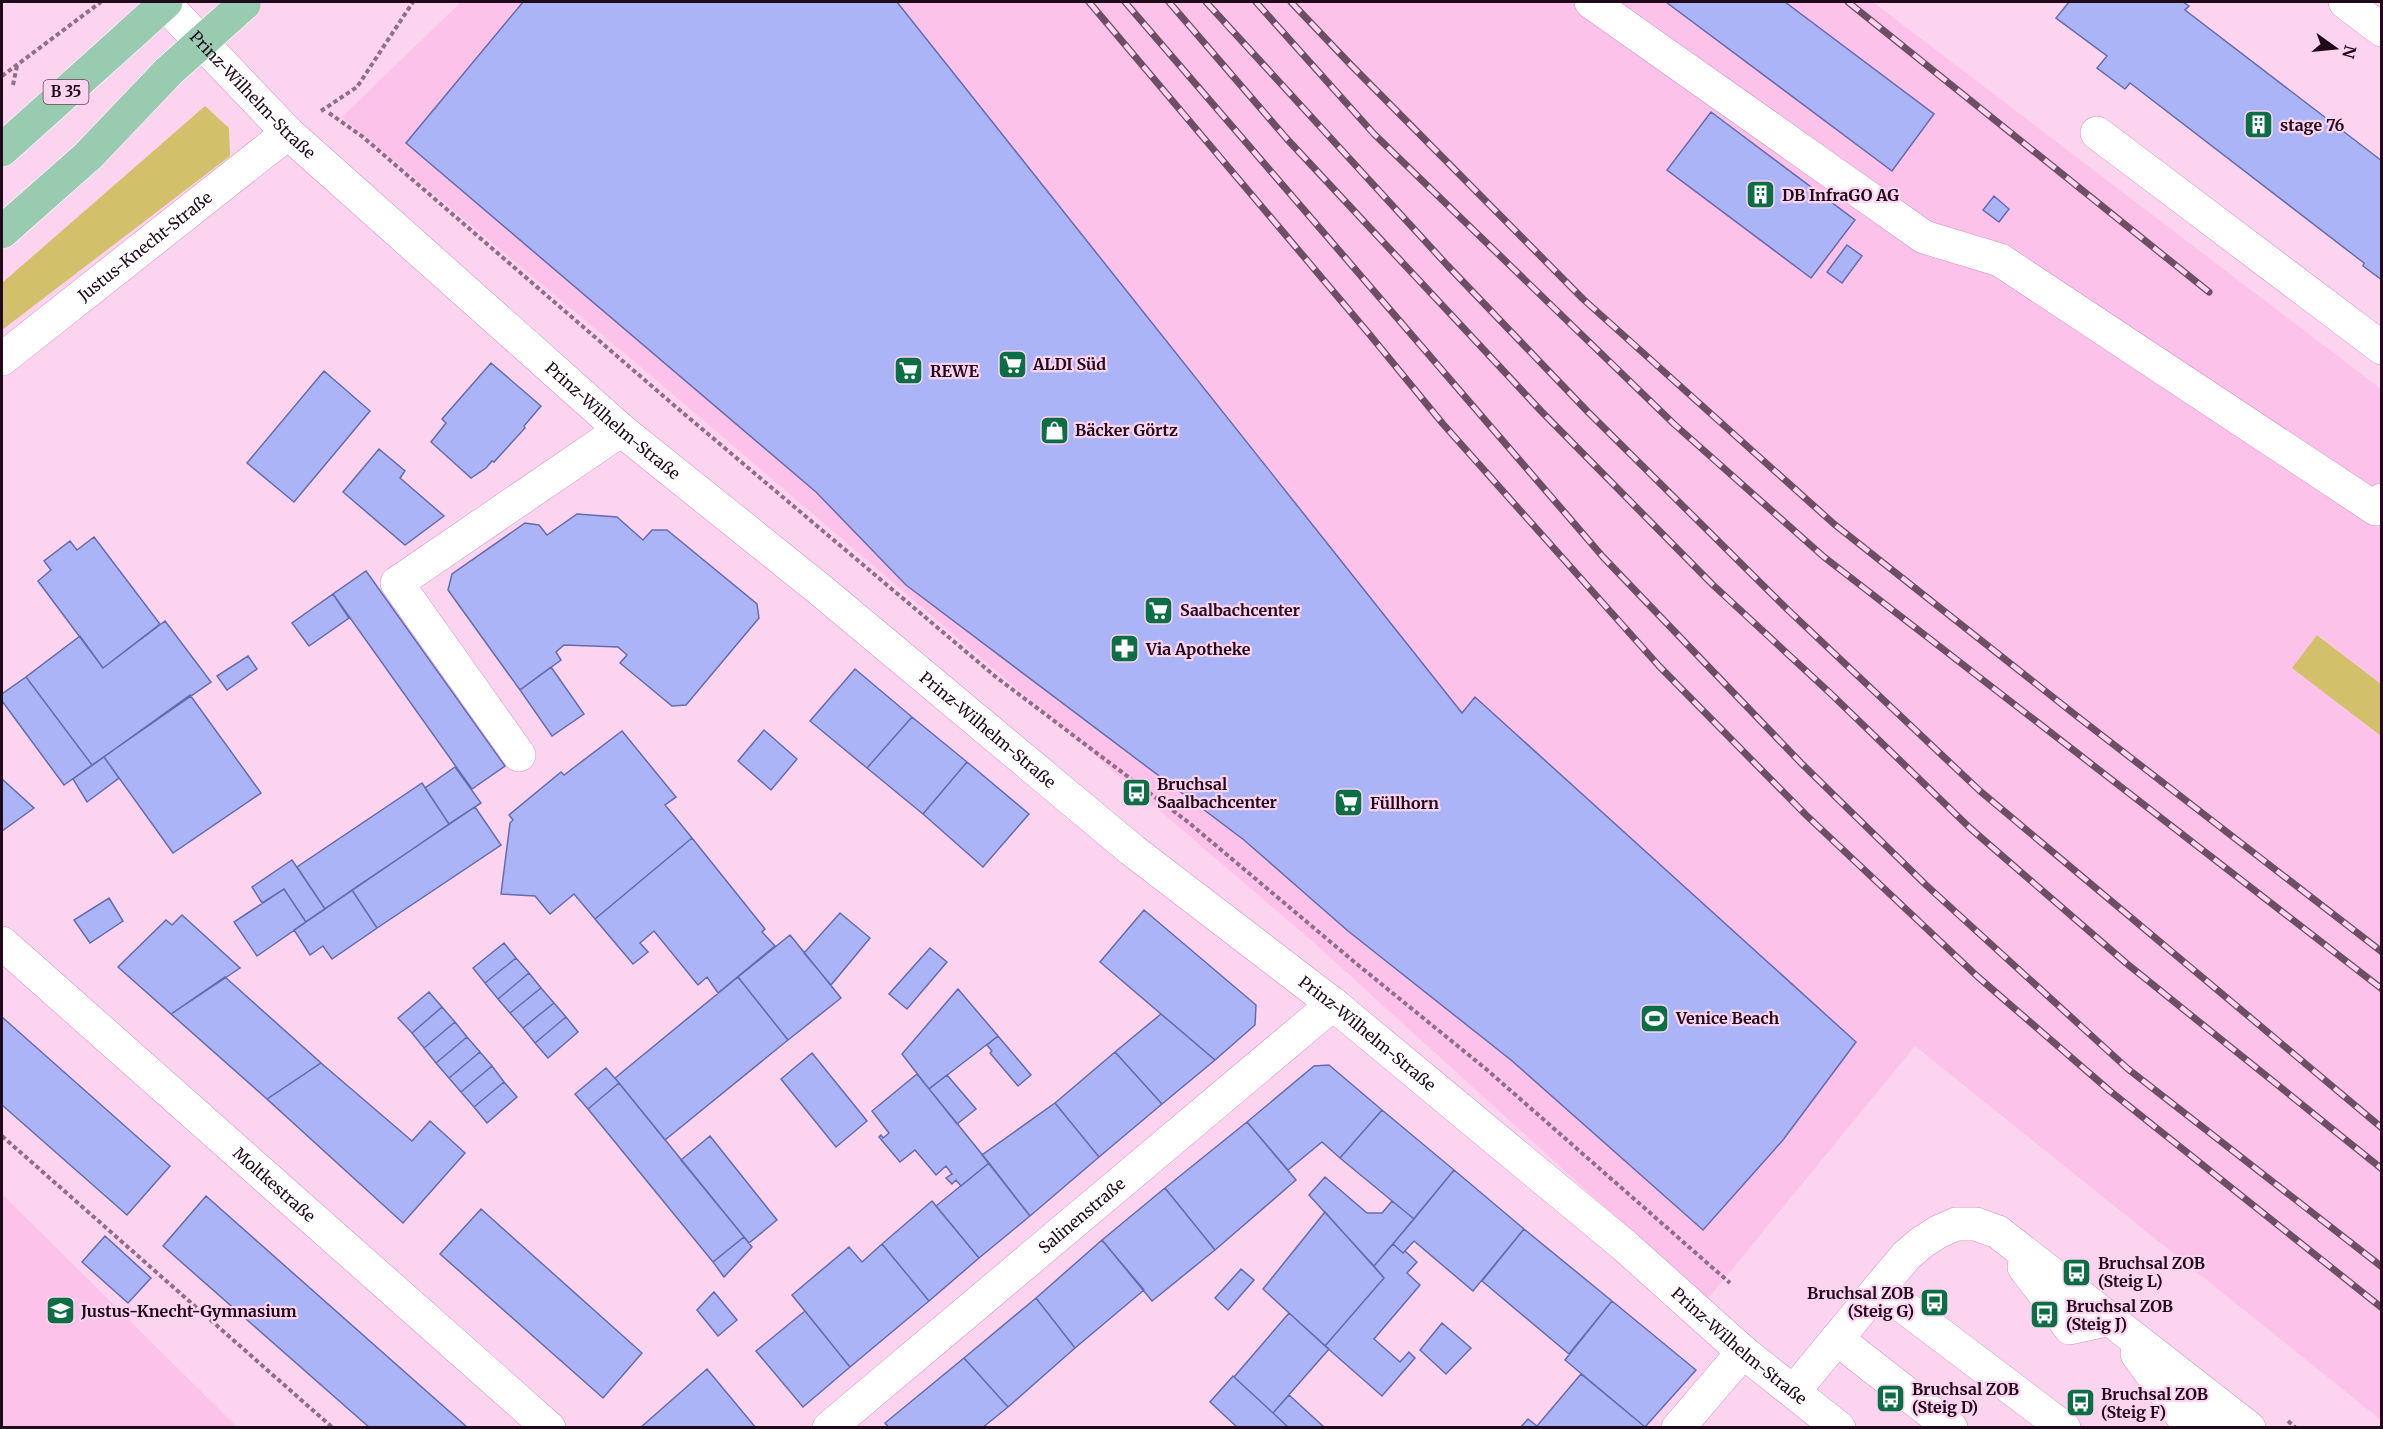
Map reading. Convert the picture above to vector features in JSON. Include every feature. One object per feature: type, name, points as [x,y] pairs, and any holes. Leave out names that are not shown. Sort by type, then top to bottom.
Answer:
[{"type":"main road","name":"B 35","points":[[2,150],[165,2]]},
{"type":"main road","points":[[2,232],[88,156],[170,71],[246,3]]},
{"type":"street","name":"Prinz-Wilhelm-Straße","points":[[165,2],[288,133],[621,430],[818,588],[1132,850],[1333,1004],[1625,1246],[1743,1352],[1839,1428]]},
{"type":"street","points":[[1591,2],[1924,237],[2000,260],[2376,509],[2382,500]]},
{"type":"street","points":[[2345,2],[2382,30]]},
{"type":"street","name":"Justus-Knecht-Straße","points":[[2,359],[288,133]]},
{"type":"street","points":[[2097,133],[2382,348]]},
{"type":"street","points":[[519,755],[397,583],[621,430]]},
{"type":"street","name":"Moltkestraße","points":[[2,943],[549,1428]]},
{"type":"street","name":"Salinenstraße","points":[[829,1428],[1333,1004]]},
{"type":"street","points":[[1794,1391],[1907,1255],[1938,1232],[1956,1224],[1976,1224],[1998,1232],[2111,1319],[2185,1420],[2242,1424]]},
{"type":"street","points":[[1879,1288],[2064,1428]]},
{"type":"street","points":[[1837,1339],[1951,1428]]},
{"type":"street","points":[[1678,1428],[1743,1352]]},
{"type":"path","points":[[2,76],[101,2]]},
{"type":"path","points":[[288,133],[357,87],[413,2]]},
{"type":"path","points":[[324,109],[363,137],[676,407],[996,677],[1188,822],[1486,1069],[1708,1262]]},
{"type":"path","points":[[2,1136],[333,1428]]},
{"type":"shaded area","points":[[461,2],[1873,2],[2381,389],[2381,684],[2318,635],[2293,668],[2381,736],[2381,1420],[1915,1046],[1707,1300],[1311,940],[655,379],[342,117]]},
{"type":"shaded area","points":[[205,106],[229,128],[230,156],[2,330],[2,283]]},
{"type":"shaded area","points":[[2317,635],[2381,684],[2381,736],[2292,668]]},
{"type":"shaded area","name":"Justus-Knecht-Gymnasium","points":[[2,1194],[237,1427],[2,1427]]},
{"type":"building","name":"Saalbachcenter","points":[[523,2],[897,2],[1462,713],[1475,697],[1856,1042],[1783,1140],[1703,1230],[1511,1060],[1348,931],[1244,840],[906,585],[816,492],[406,143]]},
{"type":"building","points":[[1666,2],[1785,2],[1934,114],[1892,171]]},
{"type":"building","name":"stage 76","points":[[2069,2],[2183,2],[2189,6],[2185,10],[2382,161],[2382,280],[2363,266],[2364,263],[2130,83],[2125,89],[2097,68],[2107,56],[2056,18]]},
{"type":"building","name":"DB InfraGO AG","points":[[1711,112],[1855,220],[1811,278],[1667,170]]},
{"type":"building","points":[[1994,196],[2009,209],[1999,222],[1983,210]]},
{"type":"building","points":[[1847,245],[1862,256],[1842,283],[1827,272]]},
{"type":"building","points":[[491,363],[541,406],[524,426],[525,428],[494,462],[492,461],[471,478],[431,442],[446,423],[442,419]]},
{"type":"building","points":[[324,371],[370,411],[294,502],[247,463]]},
{"type":"building","points":[[379,449],[405,471],[400,478],[444,516],[405,545],[343,492]]},
{"type":"building","points":[[577,514],[617,517],[643,540],[652,530],[667,530],[757,604],[759,618],[686,705],[672,706],[620,663],[627,655],[618,647],[564,645],[556,652],[561,660],[520,690],[448,590],[452,574],[525,523],[539,525],[547,535]]},
{"type":"building","points":[[94,537],[160,624],[103,668],[38,581],[51,570],[44,561],[70,541],[77,550]]},
{"type":"building","points":[[366,571],[505,766],[472,789],[333,594]]},
{"type":"building","points":[[333,594],[349,618],[309,646],[292,623]]},
{"type":"building","points":[[165,621],[211,682],[92,765],[26,677],[80,636],[103,668]]},
{"type":"building","points":[[248,656],[257,669],[227,690],[217,676]]},
{"type":"building","points":[[551,667],[584,714],[552,736],[520,690]]},
{"type":"building","points":[[855,669],[912,717],[867,768],[810,721]]},
{"type":"building","points":[[26,677],[92,765],[64,785],[2,701],[2,694]]},
{"type":"building","points":[[190,695],[261,793],[173,853],[104,757]]},
{"type":"building","points":[[912,717],[967,762],[923,814],[867,768]]},
{"type":"building","points":[[764,730],[797,759],[771,790],[738,761]]},
{"type":"building","points":[[622,731],[676,797],[665,805],[692,838],[595,919],[574,894],[550,914],[535,896],[501,894],[510,823],[513,820],[509,815],[561,772],[564,775]]},
{"type":"building","points":[[104,757],[119,778],[87,802],[73,779]]},
{"type":"building","points":[[967,762],[1029,814],[983,867],[923,814]]},
{"type":"building","points":[[455,767],[481,803],[449,824],[425,788]]},
{"type":"building","points":[[2,779],[34,808],[2,831]]},
{"type":"building","points":[[422,783],[449,824],[325,909],[297,867]]},
{"type":"building","points":[[475,807],[501,845],[377,928],[352,890]]},
{"type":"building","points":[[692,838],[765,929],[762,932],[775,946],[718,993],[707,977],[698,985],[654,931],[640,943],[648,952],[633,964],[595,919]]},
{"type":"building","points":[[292,860],[325,909],[306,922],[284,889],[262,903],[252,887]]},
{"type":"building","points":[[284,889],[306,922],[257,956],[234,922]]},
{"type":"building","points":[[352,890],[377,928],[332,959],[323,946],[310,955],[294,930]]},
{"type":"building","points":[[109,898],[123,921],[90,943],[74,920]]},
{"type":"building","points":[[1144,910],[1256,1005],[1255,1025],[1215,1060],[1100,962]]},
{"type":"building","points":[[840,913],[870,938],[831,985],[804,953]]},
{"type":"building","points":[[182,915],[240,968],[171,1014],[118,967],[166,920],[172,925]]},
{"type":"building","points":[[790,935],[841,998],[788,1040],[738,977]]},
{"type":"building","points":[[504,943],[516,958],[485,983],[473,968]]},
{"type":"building","points":[[930,948],[947,962],[907,1009],[889,994]]},
{"type":"building","points":[[516,958],[529,973],[498,999],[485,983]]},
{"type":"building","points":[[529,973],[541,988],[510,1013],[498,999]]},
{"type":"building","points":[[225,977],[321,1063],[267,1099],[171,1014]]},
{"type":"building","points":[[738,977],[788,1040],[665,1140],[615,1078]]},
{"type":"building","points":[[541,988],[554,1003],[523,1028],[510,1013]]},
{"type":"building","points":[[958,989],[998,1036],[929,1089],[902,1054]]},
{"type":"building","points":[[429,992],[442,1007],[412,1033],[398,1018]]},
{"type":"building","points":[[554,1003],[566,1017],[535,1043],[523,1028]]},
{"type":"building","points":[[442,1007],[455,1022],[424,1048],[412,1033]]},
{"type":"building","points":[[1161,1014],[1215,1060],[1162,1104],[1115,1052]]},
{"type":"building","points":[[2,1017],[170,1166],[127,1215],[2,1105]]},
{"type":"building","points":[[566,1017],[578,1032],[548,1058],[535,1043]]},
{"type":"building","points":[[455,1022],[467,1037],[436,1063],[424,1048]]},
{"type":"building","points":[[998,1036],[1031,1075],[1018,1086],[990,1053],[992,1051],[987,1045]]},
{"type":"building","points":[[467,1037],[480,1052],[449,1078],[436,1063]]},
{"type":"building","points":[[480,1052],[492,1066],[461,1092],[449,1078]]},
{"type":"building","points":[[1115,1052],[1162,1104],[1099,1157],[1055,1103]]},
{"type":"building","points":[[812,1053],[867,1121],[836,1147],[781,1079]]},
{"type":"building","points":[[321,1063],[412,1141],[430,1121],[465,1153],[403,1223],[267,1099]]},
{"type":"building","points":[[1329,1065],[1382,1110],[1340,1158],[1322,1142],[1288,1170],[1247,1122],[1314,1066]]},
{"type":"building","points":[[492,1066],[504,1082],[474,1107],[461,1092]]},
{"type":"building","points":[[606,1068],[619,1083],[588,1109],[575,1094]]},
{"type":"building","points":[[917,1074],[989,1163],[961,1186],[956,1180],[952,1184],[946,1178],[952,1174],[946,1166],[936,1175],[915,1150],[900,1162],[879,1137],[881,1135],[883,1138],[889,1133],[872,1111]]},
{"type":"building","points":[[947,1075],[976,1109],[957,1124],[929,1089]]},
{"type":"building","points":[[504,1082],[517,1097],[487,1123],[474,1107]]},
{"type":"building","points":[[619,1083],[744,1237],[713,1262],[588,1109]]},
{"type":"building","points":[[1055,1103],[1099,1157],[1030,1216],[982,1155]]},
{"type":"building","points":[[1382,1110],[1454,1170],[1414,1219],[1340,1158]]},
{"type":"building","points":[[1247,1122],[1296,1180],[1215,1250],[1165,1188]]},
{"type":"building","points":[[710,1136],[777,1220],[749,1243],[681,1160]]},
{"type":"building","points":[[989,1163],[1030,1216],[979,1258],[936,1206]]},
{"type":"building","points":[[1454,1170],[1524,1229],[1473,1291],[1414,1241],[1403,1253],[1393,1244]]},
{"type":"building","points":[[1325,1177],[1367,1213],[1382,1213],[1392,1201],[1414,1219],[1374,1266],[1309,1195]]},
{"type":"building","points":[[1165,1188],[1215,1250],[1152,1301],[1102,1240]]},
{"type":"building","points":[[206,1196],[468,1428],[370,1428],[163,1246]]},
{"type":"building","points":[[932,1201],[979,1258],[929,1301],[882,1244]]},
{"type":"building","points":[[481,1209],[642,1353],[603,1398],[440,1254]]},
{"type":"building","points":[[1325,1212],[1384,1278],[1325,1346],[1263,1289]]},
{"type":"building","points":[[1524,1229],[1612,1301],[1569,1354],[1482,1281]]},
{"type":"building","points":[[105,1236],[151,1278],[128,1303],[82,1262]]},
{"type":"building","points":[[744,1237],[752,1247],[724,1277],[713,1262]]},
{"type":"building","points":[[1102,1240],[1144,1290],[1075,1348],[1036,1298]]},
{"type":"building","points":[[882,1244],[929,1301],[850,1367],[792,1295],[849,1247],[862,1262]]},
{"type":"building","points":[[1393,1244],[1417,1262],[1407,1273],[1420,1285],[1374,1339],[1400,1362],[1409,1352],[1415,1358],[1382,1396],[1325,1346],[1384,1278],[1374,1266]]},
{"type":"building","points":[[1241,1269],[1254,1280],[1228,1310],[1215,1298]]},
{"type":"building","points":[[714,1292],[737,1320],[718,1336],[697,1310]]},
{"type":"building","points":[[1036,1298],[1075,1348],[1008,1407],[964,1358]]},
{"type":"building","points":[[1612,1301],[1696,1370],[1645,1427],[1565,1360]]},
{"type":"building","points":[[805,1311],[850,1367],[803,1407],[756,1351]]},
{"type":"building","points":[[1289,1313],[1329,1349],[1273,1413],[1234,1377]]},
{"type":"building","points":[[1442,1323],[1471,1348],[1446,1374],[1420,1350]]},
{"type":"building","points":[[964,1358],[1008,1407],[982,1428],[889,1428],[885,1423]]},
{"type":"building","points":[[707,1369],[756,1428],[640,1428]]},
{"type":"building","points":[[1581,1374],[1645,1427],[1520,1428],[1528,1419],[1537,1426]]},
{"type":"building","points":[[1233,1376],[1289,1428],[1238,1428],[1210,1402]]},
{"type":"building","points":[[1289,1395],[1325,1428],[1289,1428],[1273,1413]]},
{"type":"railway","points":[[1089,2],[1443,424],[1659,666],[1806,815],[1978,977],[2110,1091],[2382,1308]]},
{"type":"railway","points":[[1125,2],[1603,557],[1801,763],[1926,885],[2128,1069],[2382,1267]]},
{"type":"railway","points":[[1169,2],[1287,139],[1541,411],[1713,585],[1830,693],[1970,828],[2126,963],[2382,1169]]},
{"type":"railway","points":[[1206,2],[1447,265],[1588,412],[1787,609],[1980,791],[2382,1128]]},
{"type":"railway","points":[[1256,2],[1374,134],[1674,424],[1824,557],[2382,989]]},
{"type":"railway","points":[[1291,2],[1583,299],[1834,524],[2078,717],[2382,952]]},
{"type":"railway","points":[[1848,2],[2209,292]]},
{"type":"place","name":"stage 76","points":[[2259,125]]},
{"type":"place","name":"DB InfraGO AG","points":[[1761,195]]},
{"type":"place","name":"ALDI Süd","points":[[1012,364]]},
{"type":"place","name":"REWE","points":[[909,371]]},
{"type":"place","name":"Bäcker Görtz","points":[[1054,430]]},
{"type":"place","name":"Saalbachcenter","points":[[1159,610]]},
{"type":"place","name":"Via Apotheke","points":[[1125,649]]},
{"type":"place","name":"Bruchsal Saalbachcenter","points":[[1136,793]]},
{"type":"place","name":"Füllhorn","points":[[1349,803]]},
{"type":"place","name":"Venice Beach","points":[[1655,1018]]},
{"type":"place","name":"Bruchsal ZOB (Steig L)","points":[[2077,1272]]},
{"type":"place","name":"Bruchsal ZOB (Steig G)","points":[[1935,1302]]},
{"type":"place","name":"Justus-Knecht-Gymnasium","points":[[60,1311]]},
{"type":"place","name":"Bruchsal ZOB (Steig J)","points":[[2045,1315]]},
{"type":"place","name":"Bruchsal ZOB (Steig D)","points":[[1891,1398]]},
{"type":"place","name":"Bruchsal ZOB (Steig F)","points":[[2080,1403]]}]
